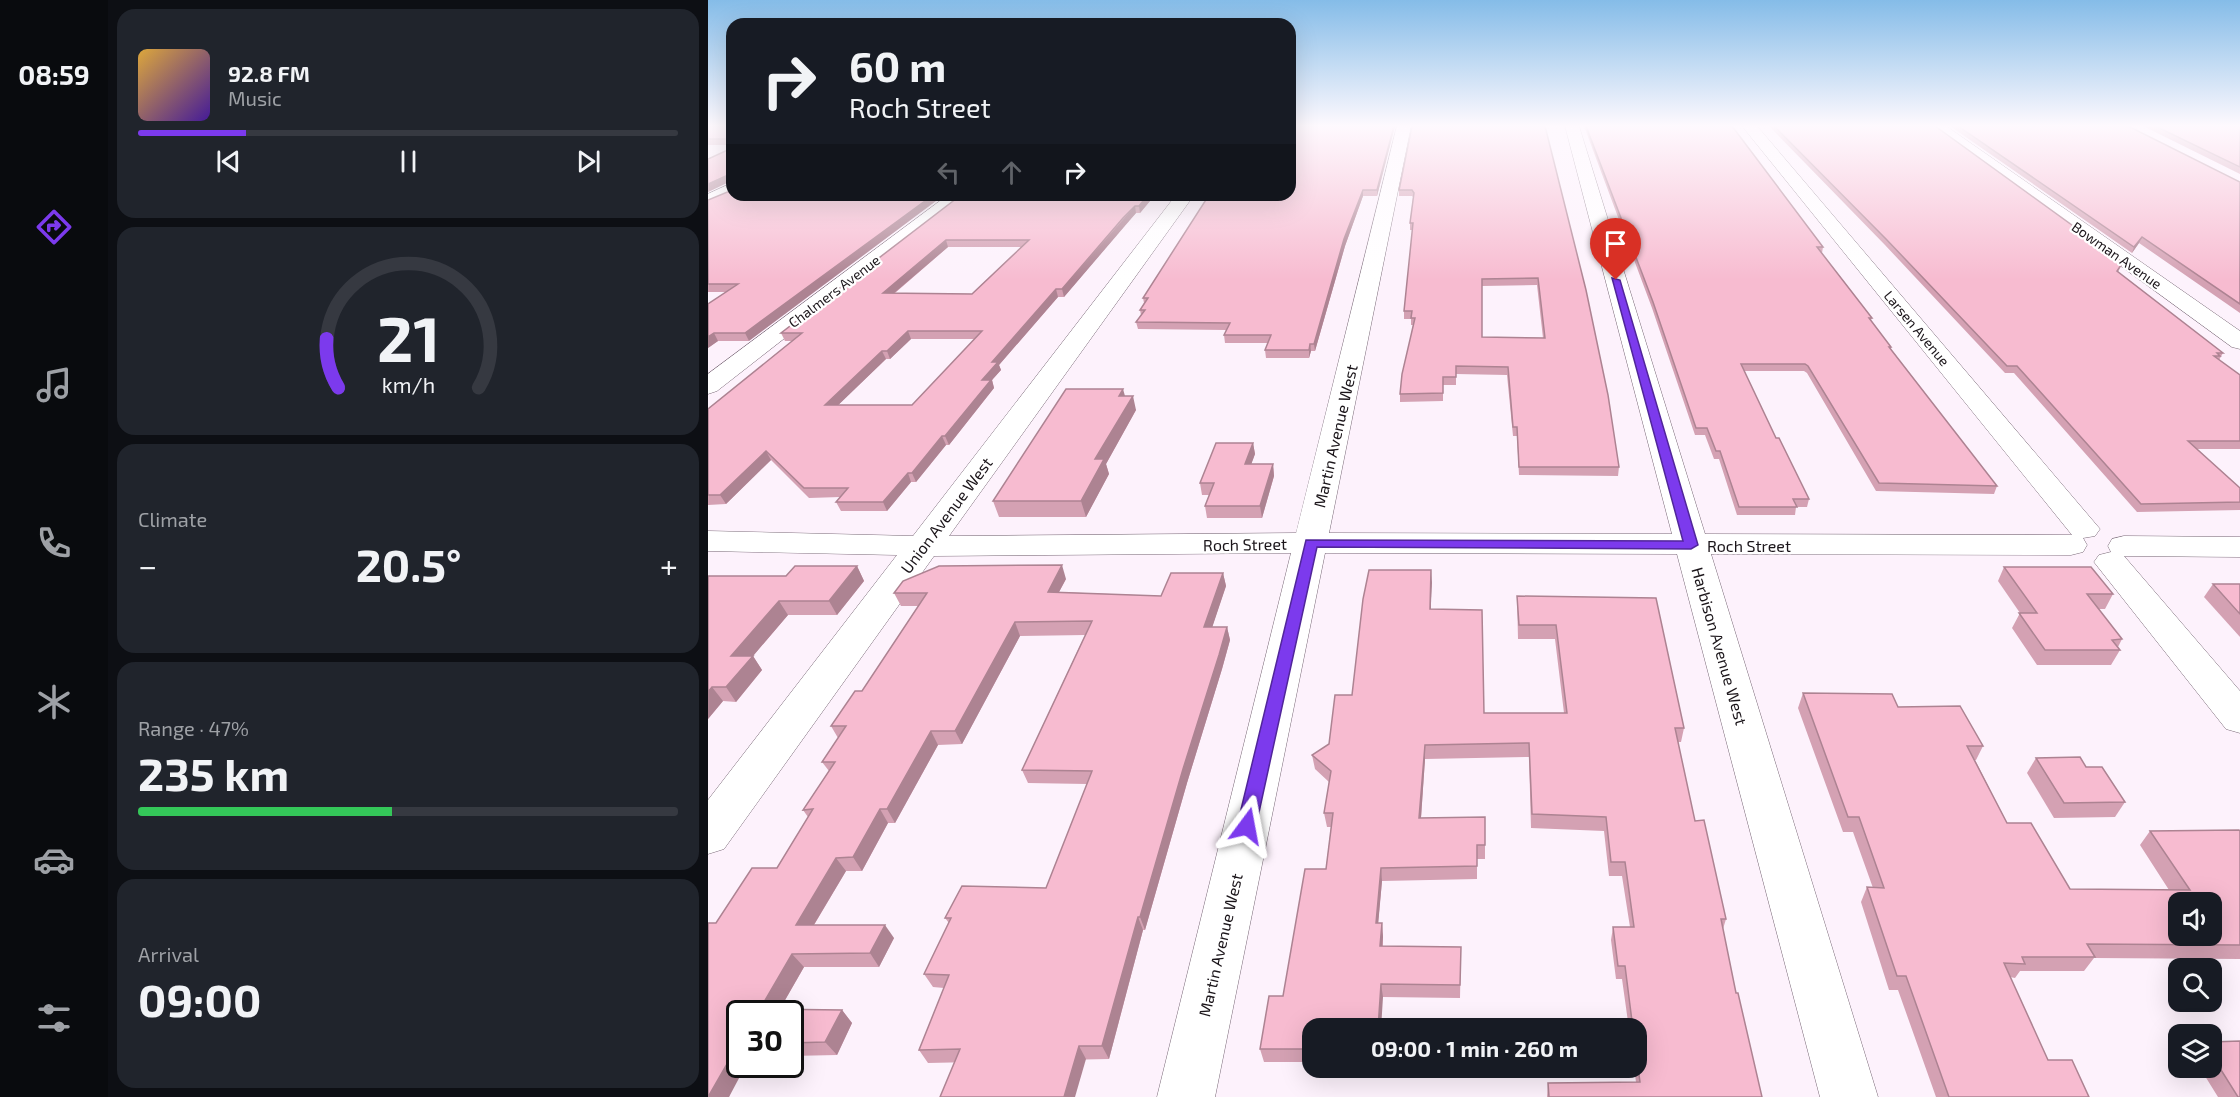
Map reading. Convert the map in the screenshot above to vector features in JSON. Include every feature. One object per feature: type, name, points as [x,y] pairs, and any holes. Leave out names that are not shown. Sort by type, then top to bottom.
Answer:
[{"type":"street","name":"Martin Avenue West","points":[[1185,1097],[1393,177]]},
{"type":"street","name":"Harbison Avenue West","points":[[1587,177],[1849,1097]]},
{"type":"street","name":"Larsen Avenue","points":[[1790,177],[2078,537]]},
{"type":"street","name":"Bowman Avenue","points":[[2008,177],[2240,342]]},
{"type":"street","points":[[708,201],[726,191]]},
{"type":"street","name":"Chalmers Avenue","points":[[708,386],[951,201]]},
{"type":"street","name":"Union Avenue West","points":[[708,835],[1181,201]]},
{"type":"street","name":"Roch Street","points":[[708,541],[923,546],[1311,543],[1691,545],[2078,537],[2104,533],[2118,554]]},
{"type":"street","points":[[2118,554],[2240,548]]},
{"type":"street","points":[[2118,554],[2240,718]]},
{"type":"building","points":[[708,177],[723,177],[708,184]]},
{"type":"building","points":[[1296,177],[1380,177],[1377,190],[1363,190],[1344,239],[1314,344],[1310,344],[1309,350],[1265,350],[1271,335],[1224,335],[1230,323],[1136,322],[1145,310],[1140,310],[1148,298],[1143,298],[1205,201],[1296,201]]},
{"type":"building","points":[[1402,177],[1558,177],[1586,290],[1608,395],[1619,467],[1519,467],[1517,427],[1513,427],[1508,367],[1456,366],[1456,377],[1443,377],[1443,393],[1400,394],[1402,374],[1415,318],[1411,318],[1412,311],[1404,311],[1413,223],[1410,223],[1414,193],[1412,190],[1399,190]],"holes":[[[1538,278],[1545,338],[1482,337],[1482,279]]]},
{"type":"building","points":[[1605,177],[1771,177],[1823,247],[1817,247],[1872,318],[1869,318],[1891,347],[1889,347],[1997,486],[1879,483],[1808,366],[1805,364],[1741,364],[1776,438],[1779,438],[1809,499],[1793,499],[1797,507],[1739,507],[1720,451],[1716,451],[1707,428],[1696,428],[1653,302]]},
{"type":"building","points":[[1825,177],[2006,177],[2123,262],[2117,271],[2223,353],[2217,353],[2220,356],[2214,356],[2240,375],[2240,441],[2188,441],[2240,488],[2240,502],[2141,504],[2017,366],[2007,366]]},
{"type":"building","points":[[2032,177],[2230,177],[2240,182],[2240,304],[2142,237],[2134,247]]},
{"type":"building","points":[[726,193],[726,201],[925,201],[745,333],[714,333],[708,337],[708,304],[738,284],[708,284],[708,200]]},
{"type":"building","points":[[953,201],[1143,201],[1123,218],[1062,289],[1056,289],[992,362],[998,362],[982,380],[991,380],[945,436],[942,436],[912,473],[908,473],[883,502],[836,502],[848,488],[804,488],[766,451],[720,495],[708,495],[708,409],[802,333],[781,333]],"holes":[[[946,240],[1029,240],[972,294],[883,293]],[[908,331],[982,331],[912,405],[825,405],[882,351],[887,351]]]},
{"type":"building","points":[[1066,389],[1123,389],[1119,396],[1133,396],[1095,459],[1104,459],[1081,501],[993,501]]},
{"type":"building","points":[[1216,443],[1253,443],[1245,464],[1273,464],[1260,506],[1205,506],[1214,483],[1200,483]]},
{"type":"building","points":[[1062,565],[1048,592],[1161,596],[1171,573],[1223,573],[1204,627],[1227,627],[1140,917],[1138,917],[1102,1046],[1079,1046],[1064,1097],[940,1097],[960,1049],[919,1050],[949,975],[924,974],[951,918],[945,918],[962,886],[1046,888],[1092,771],[1022,770],[1092,621],[1015,622],[955,731],[931,731],[887,809],[880,809],[853,857],[836,858],[796,925],[885,925],[870,953],[792,954],[765,1000],[726,1000],[726,1066],[708,1097],[708,923],[716,923],[752,868],[777,868],[813,809],[803,810],[835,762],[822,762],[846,726],[831,726],[855,691],[862,691],[927,593],[894,593],[903,581],[939,566]]},
{"type":"building","points":[[795,566],[857,566],[829,601],[779,601],[731,656],[753,656],[726,687],[712,687],[708,692],[708,576],[786,576]]},
{"type":"building","points":[[2004,567],[2091,567],[2113,594],[2087,594],[2122,639],[2112,640],[2120,650],[2045,650],[2019,613],[2037,613]]},
{"type":"building","points":[[1369,570],[1431,570],[1430,609],[1482,610],[1484,713],[1567,713],[1556,625],[1519,625],[1517,596],[1656,598],[1684,728],[1675,728],[1695,821],[1704,820],[1726,919],[1721,919],[1736,993],[1738,993],[1762,1097],[1549,1097],[1548,1083],[1640,1082],[1639,1078],[1647,1078],[1647,1018],[1632,1018],[1625,966],[1618,966],[1613,927],[1634,927],[1625,862],[1611,862],[1606,817],[1532,814],[1529,743],[1425,745],[1419,818],[1485,817],[1485,845],[1477,845],[1477,866],[1381,868],[1376,923],[1382,923],[1380,946],[1461,947],[1460,985],[1381,984],[1379,1018],[1302,1018],[1302,1049],[1260,1049],[1269,996],[1283,996],[1305,869],[1326,869],[1333,813],[1324,813],[1331,771],[1312,755],[1329,744],[1335,695],[1352,695],[1363,599]]},
{"type":"building","points":[[2213,584],[2240,584],[2240,614]]},
{"type":"building","points":[[1803,693],[1892,694],[1898,707],[1960,706],[1983,746],[1967,746],[2007,823],[2031,823],[2070,889],[2190,890],[2150,831],[2239,830],[2240,945],[2222,945],[2222,892],[2168,892],[2168,945],[2087,944],[2095,957],[2022,957],[2025,964],[2004,963],[2048,1060],[2072,1060],[2089,1097],[1949,1097],[1906,976],[1897,976],[1867,887],[1884,888],[1859,817],[1848,817]]},
{"type":"building","points":[[2080,757],[2086,767],[2102,767],[2125,802],[2064,803],[2036,758]]},
{"type":"building","points":[[804,1010],[842,1010],[825,1042],[804,1043]]},
{"type":"building","points":[[2240,1041],[2240,1097],[2222,1072],[2222,1042]]},
{"type":"route","points":[[1247,826],[1311,543],[1691,545],[1616,280]]}]
